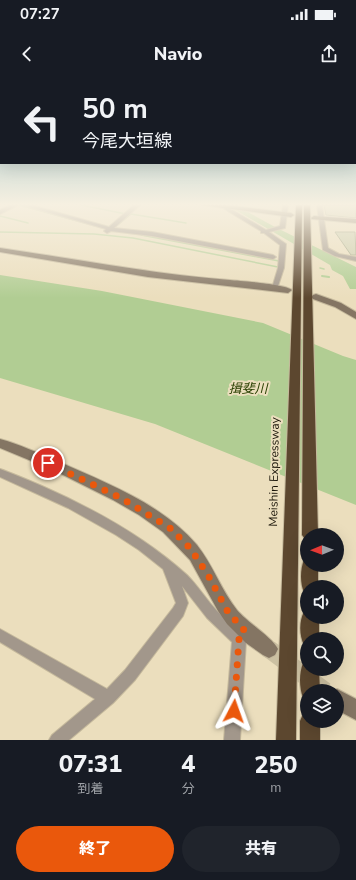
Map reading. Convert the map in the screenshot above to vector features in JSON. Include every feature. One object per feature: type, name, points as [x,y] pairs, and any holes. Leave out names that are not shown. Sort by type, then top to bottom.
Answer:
[{"type":"highway","name":"Meishin Expressway","points":[[300,236],[310,528]]},
{"type":"highway","name":"Meishin Expressway","points":[[286,740],[289,588],[306,236]]},
{"type":"highway","points":[[310,728],[310,740]]},
{"type":"main road","points":[[0,250],[65,259],[173,278],[248,284],[288,290]]},
{"type":"main road","points":[[316,297],[338,305],[356,316]]},
{"type":"main road","points":[[0,443],[31,455],[121,498],[170,528],[190,548],[208,575],[242,635],[269,649]]},
{"type":"main road","points":[[344,702],[356,710]]},
{"type":"street","points":[[161,236],[273,257]]},
{"type":"street","points":[[272,236],[283,244],[281,268],[275,288]]},
{"type":"street","points":[[322,236],[325,249],[337,255],[356,259]]},
{"type":"street","points":[[0,473],[31,485],[89,515],[136,542],[184,580],[208,610],[225,628],[242,635],[232,740]]},
{"type":"street","points":[[56,740],[108,698],[130,675],[178,612],[182,603],[168,566]]},
{"type":"street","points":[[0,635],[108,698]]},
{"type":"water","points":[[280,236],[293,236],[356,267],[356,289],[350,289],[343,276],[332,270],[330,265]]},
{"type":"water","name":"揖斐川","points":[[0,275],[102,291],[263,323],[356,360],[356,505],[155,424],[0,378]]},
{"type":"building","points":[[338,236],[355,236],[356,255],[351,255]]},
{"type":"waterway","points":[[112,236],[133,238],[278,267]]},
{"type":"waterway","points":[[145,236],[279,261]]},
{"type":"waterway","points":[[320,268],[324,269]]},
{"type":"waterway","points":[[322,276],[329,277]]},
{"type":"tunnel","points":[[269,649],[316,684]]},
{"type":"route","points":[[48,463],[72,473],[142,509],[170,528],[190,548],[208,575],[228,612],[245,631],[239,639],[234,711]]}]
